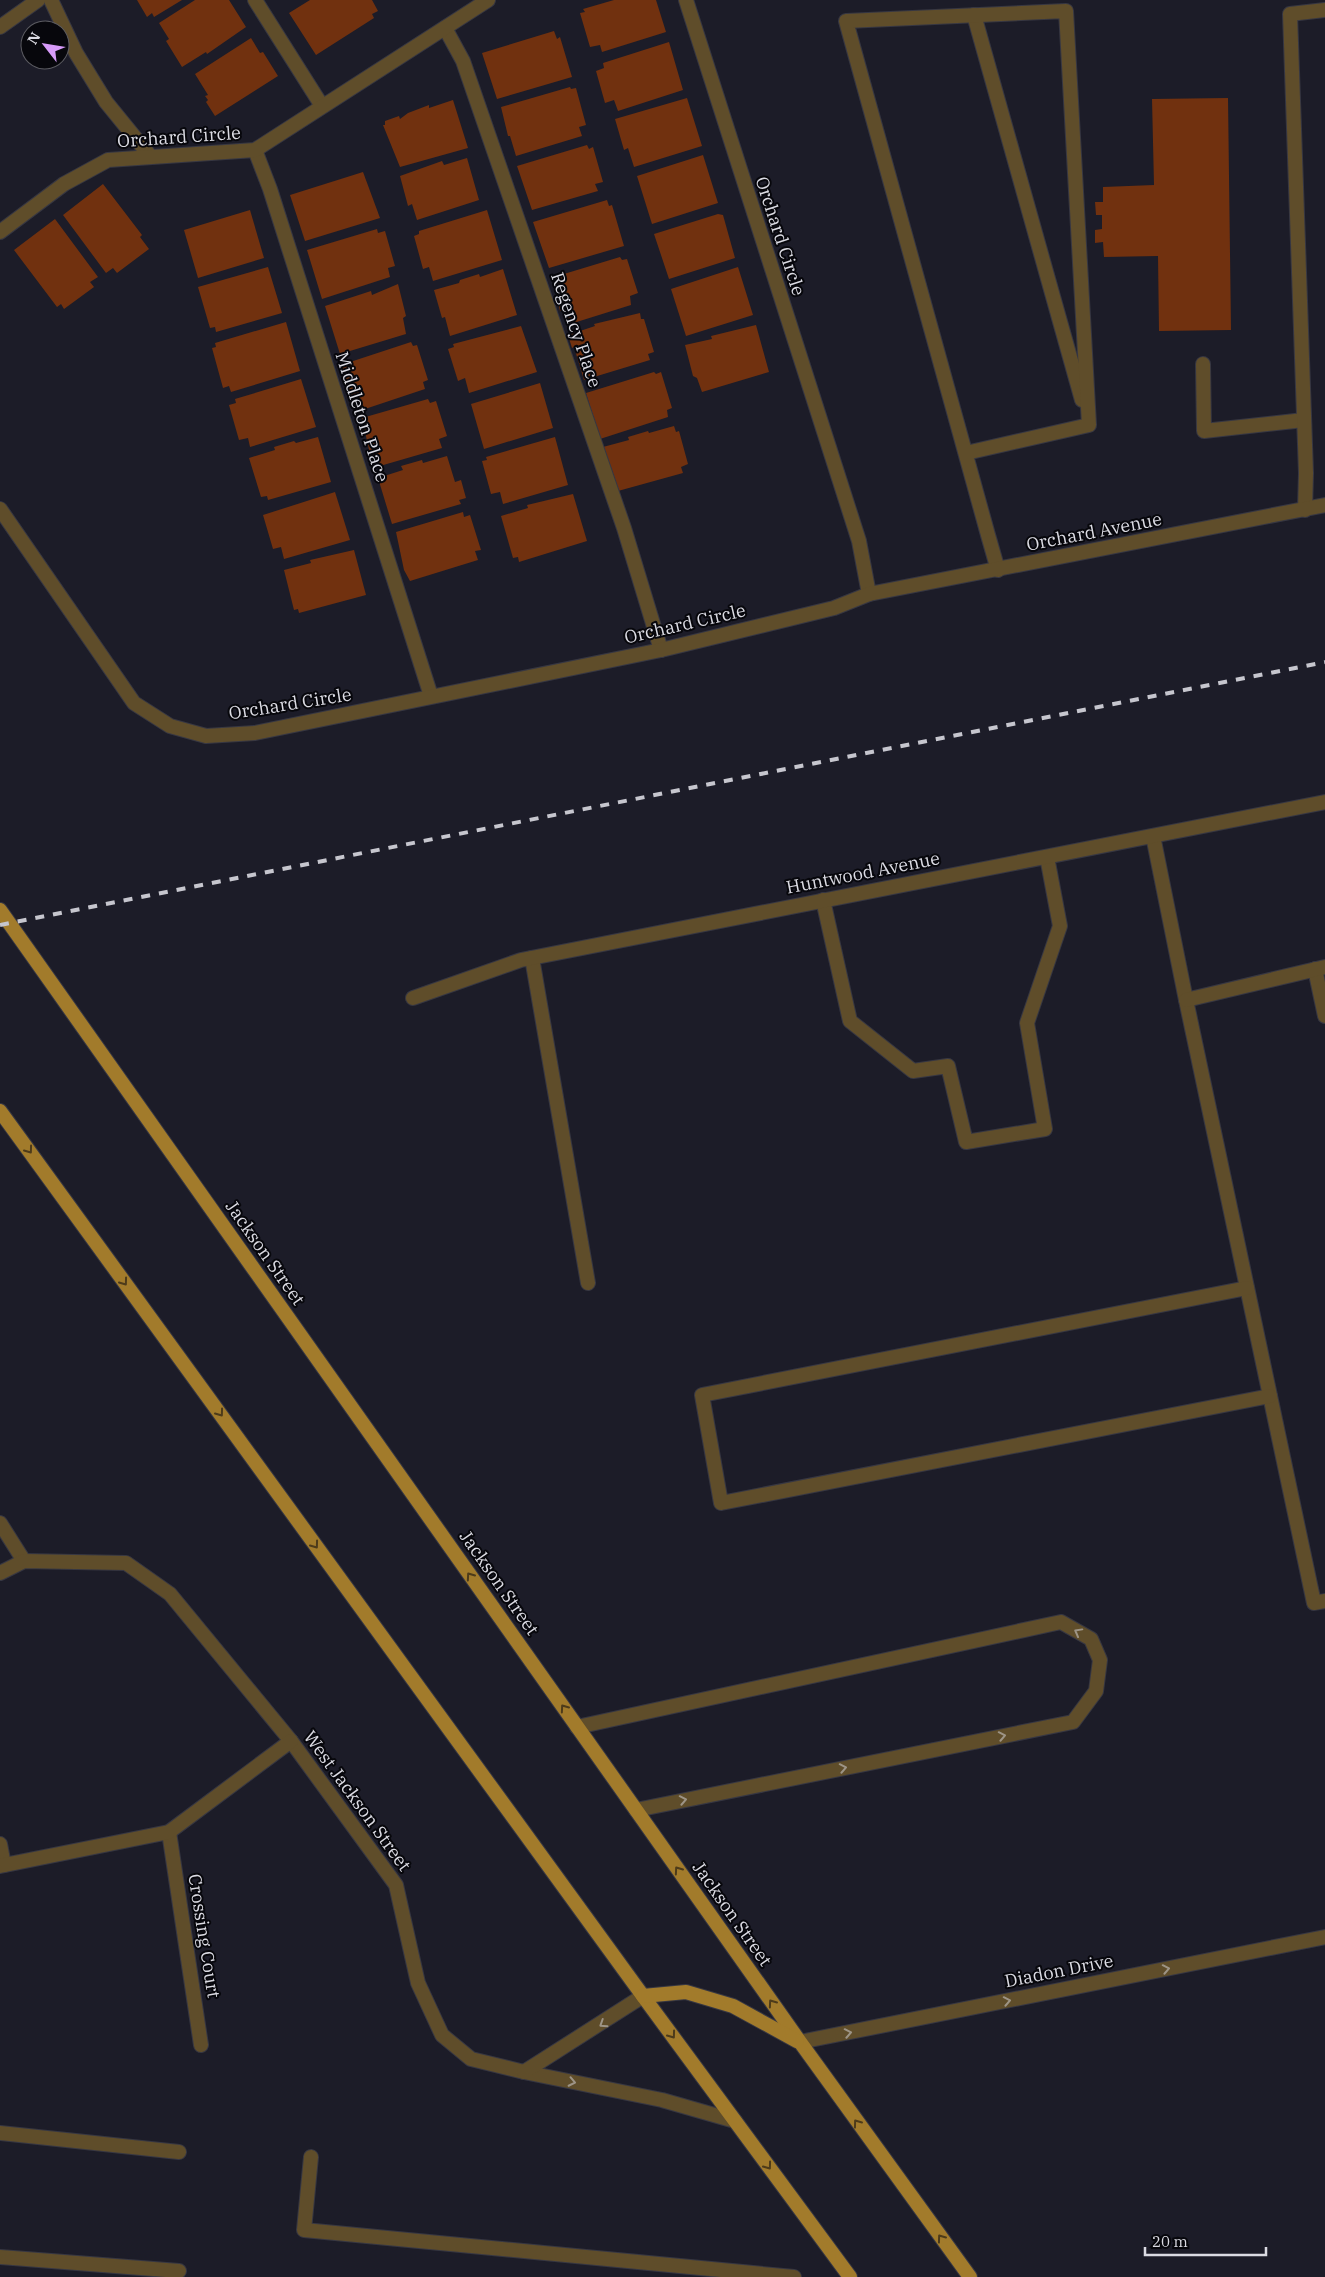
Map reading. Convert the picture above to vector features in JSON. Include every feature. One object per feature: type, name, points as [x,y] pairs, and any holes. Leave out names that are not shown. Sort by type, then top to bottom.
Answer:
[{"type":"main road","name":"Jackson Street","points":[[0,910],[800,2042],[970,2277]]},
{"type":"main road","points":[[0,1111],[643,1996],[850,2277]]},
{"type":"main road","points":[[643,1996],[686,1992],[733,2006],[800,2042]]},
{"type":"street","points":[[0,27],[38,0]]},
{"type":"street","points":[[51,0],[76,52],[106,102],[150,156]]},
{"type":"street","points":[[255,0],[322,106]]},
{"type":"street","name":"Orchard Circle","points":[[0,232],[64,184],[108,160],[150,156],[209,155],[255,150],[488,0]]},
{"type":"street","name":"Orchard Circle","points":[[0,509],[134,703],[170,726],[206,736],[255,733],[661,650],[834,608],[869,594],[859,541],[686,0]]},
{"type":"street","points":[[1305,510],[1306,473],[1290,14],[1325,10]]},
{"type":"street","points":[[998,570],[846,21],[1066,11],[1089,425]]},
{"type":"street","points":[[974,15],[1089,425]]},
{"type":"street","name":"Regency Place","points":[[445,28],[463,61],[470,80],[621,518],[661,650]]},
{"type":"street","name":"Middleton Place","points":[[255,150],[269,184],[431,696]]},
{"type":"street","points":[[1203,364],[1204,431],[1304,420]]},
{"type":"street","points":[[966,453],[1089,425]]},
{"type":"street","name":"Orchard Avenue","points":[[869,594],[1325,505]]},
{"type":"street","name":"Huntwood Avenue","points":[[413,998],[532,958],[1325,802]]},
{"type":"street","points":[[1153,836],[1314,1603],[1325,1601]]},
{"type":"street","points":[[823,900],[850,1022],[913,1071],[948,1066],[966,1142],[1045,1129],[1027,1023],[1060,926],[1047,857]]},
{"type":"street","points":[[532,958],[588,1283]]},
{"type":"street","points":[[1186,1000],[1320,968],[1325,1016]]},
{"type":"street","points":[[1247,1288],[702,1395],[722,1503],[1270,1396]]},
{"type":"street","points":[[0,1523],[24,1560],[0,1573]]},
{"type":"street","name":"West Jackson Street","points":[[24,1560],[126,1563],[170,1594],[291,1741],[396,1885],[418,1982],[442,2035],[471,2059],[524,2072],[662,2100],[735,2121]]},
{"type":"street","points":[[577,1727],[1061,1622],[1091,1639],[1100,1660],[1096,1691],[1073,1722],[636,1810]]},
{"type":"street","points":[[0,1844],[2,1866],[169,1832],[291,1741]]},
{"type":"street","name":"Crossing Court","points":[[169,1832],[201,2045]]},
{"type":"street","name":"Diadon Drive","points":[[800,2042],[1325,1937]]},
{"type":"street","points":[[524,2072],[643,1996]]},
{"type":"street","points":[[0,2133],[179,2152]]},
{"type":"street","points":[[311,2157],[304,2230],[794,2277]]},
{"type":"street","points":[[0,2257],[179,2270]]},
{"type":"building","points":[[137,0],[182,0],[154,17],[152,13],[147,17]]},
{"type":"building","points":[[195,0],[229,0],[246,27],[207,54],[206,52],[182,67],[166,41],[169,39],[159,23]]},
{"type":"building","points":[[310,0],[372,0],[378,11],[372,14],[374,18],[316,55],[289,13]]},
{"type":"building","points":[[614,0],[656,0],[666,32],[602,52],[600,45],[590,47],[580,13],[585,12],[583,9]]},
{"type":"building","points":[[554,31],[557,39],[560,37],[572,77],[497,99],[482,53]]},
{"type":"building","points":[[251,38],[260,53],[263,52],[278,76],[215,116],[206,102],[208,100],[205,96],[208,95],[195,74]]},
{"type":"building","points":[[669,42],[683,90],[618,111],[614,100],[605,103],[596,71],[604,68],[603,63]]},
{"type":"building","points":[[570,87],[571,89],[576,88],[586,125],[579,127],[582,136],[516,156],[510,136],[508,136],[501,107]]},
{"type":"building","points":[[687,98],[702,146],[634,167],[628,148],[624,150],[615,119]]},
{"type":"building","points":[[1228,98],[1231,330],[1159,331],[1158,256],[1104,257],[1103,242],[1095,243],[1095,230],[1102,229],[1102,215],[1096,215],[1095,202],[1103,202],[1103,187],[1154,185],[1152,99]]},
{"type":"building","points":[[453,100],[468,148],[400,167],[383,125],[385,125],[385,121],[399,116],[400,119],[408,113],[429,105],[429,108]]},
{"type":"building","points":[[587,145],[589,149],[593,147],[603,182],[595,184],[598,191],[532,210],[517,166]]},
{"type":"building","points":[[703,155],[718,203],[652,224],[637,176]]},
{"type":"building","points":[[467,158],[479,200],[417,220],[412,204],[408,206],[400,176],[442,161],[444,165]]},
{"type":"building","points":[[363,172],[380,218],[305,241],[290,195]]},
{"type":"building","points":[[103,184],[142,235],[140,237],[149,249],[117,273],[113,268],[106,273],[63,215]]},
{"type":"building","points":[[607,200],[609,206],[612,205],[624,246],[549,268],[533,222]]},
{"type":"building","points":[[250,210],[264,258],[198,278],[184,230]]},
{"type":"building","points":[[487,210],[502,260],[433,281],[429,267],[423,269],[414,236],[419,234],[419,231]]},
{"type":"building","points":[[718,214],[723,215],[735,258],[669,279],[654,234]]},
{"type":"building","points":[[55,219],[98,277],[90,282],[94,287],[64,309],[61,304],[57,307],[14,250]]},
{"type":"building","points":[[377,229],[378,233],[385,231],[395,266],[388,268],[390,277],[322,299],[307,250]]},
{"type":"building","points":[[620,257],[622,260],[627,259],[638,293],[630,296],[631,305],[567,325],[563,310],[560,311],[559,296],[554,277]]},
{"type":"building","points":[[268,267],[282,313],[216,332],[215,327],[210,328],[198,287]]},
{"type":"building","points":[[738,267],[753,315],[686,336],[671,289]]},
{"type":"building","points":[[503,269],[517,315],[450,336],[445,317],[442,318],[434,290],[459,283],[460,280],[479,274],[480,277]]},
{"type":"building","points":[[398,284],[406,316],[403,318],[406,334],[340,354],[325,306],[371,291],[372,295]]},
{"type":"building","points":[[640,313],[641,319],[644,319],[654,352],[648,354],[650,360],[584,380],[574,347],[572,348],[568,335],[595,326],[594,324]]},
{"type":"building","points":[[286,322],[300,371],[231,392],[229,386],[223,388],[212,348],[216,347],[215,343]]},
{"type":"building","points":[[756,325],[769,372],[702,392],[697,378],[693,376],[685,345],[712,339],[711,336]]},
{"type":"building","points":[[521,326],[537,372],[469,393],[465,378],[458,381],[448,349],[454,347],[453,344]]},
{"type":"building","points":[[411,342],[413,346],[417,345],[428,380],[423,382],[425,389],[356,412],[341,365]]},
{"type":"building","points":[[654,372],[656,374],[661,372],[672,408],[667,410],[668,417],[600,439],[586,393]]},
{"type":"building","points":[[301,379],[316,427],[250,447],[248,438],[239,440],[229,405],[236,403],[235,399]]},
{"type":"building","points":[[540,383],[553,428],[484,449],[471,404]]},
{"type":"building","points":[[428,399],[430,403],[436,401],[447,436],[439,439],[442,448],[373,468],[362,418]]},
{"type":"building","points":[[674,426],[676,432],[679,431],[688,464],[681,467],[683,473],[618,491],[603,447],[629,440],[628,437],[648,431],[649,433]]},
{"type":"building","points":[[318,437],[331,482],[268,500],[267,496],[261,497],[249,458],[275,450],[274,447]]},
{"type":"building","points":[[555,437],[568,485],[503,504],[500,492],[491,494],[482,461],[487,460],[486,457]]},
{"type":"building","points":[[447,456],[455,482],[461,480],[466,498],[459,500],[461,504],[392,524],[378,478],[403,470],[401,466],[422,460],[423,463]]},
{"type":"building","points":[[335,492],[350,540],[284,559],[281,547],[273,549],[263,515]]},
{"type":"building","points":[[573,494],[587,541],[519,562],[518,557],[513,558],[501,516],[528,508],[527,505]]},
{"type":"building","points":[[463,512],[464,517],[470,515],[481,550],[475,551],[478,560],[410,581],[404,570],[396,532]]},
{"type":"building","points":[[354,550],[366,595],[299,613],[298,609],[294,610],[284,570],[311,563],[310,560]]},
{"type":"railway","points":[[0,925],[1325,662]]}]
